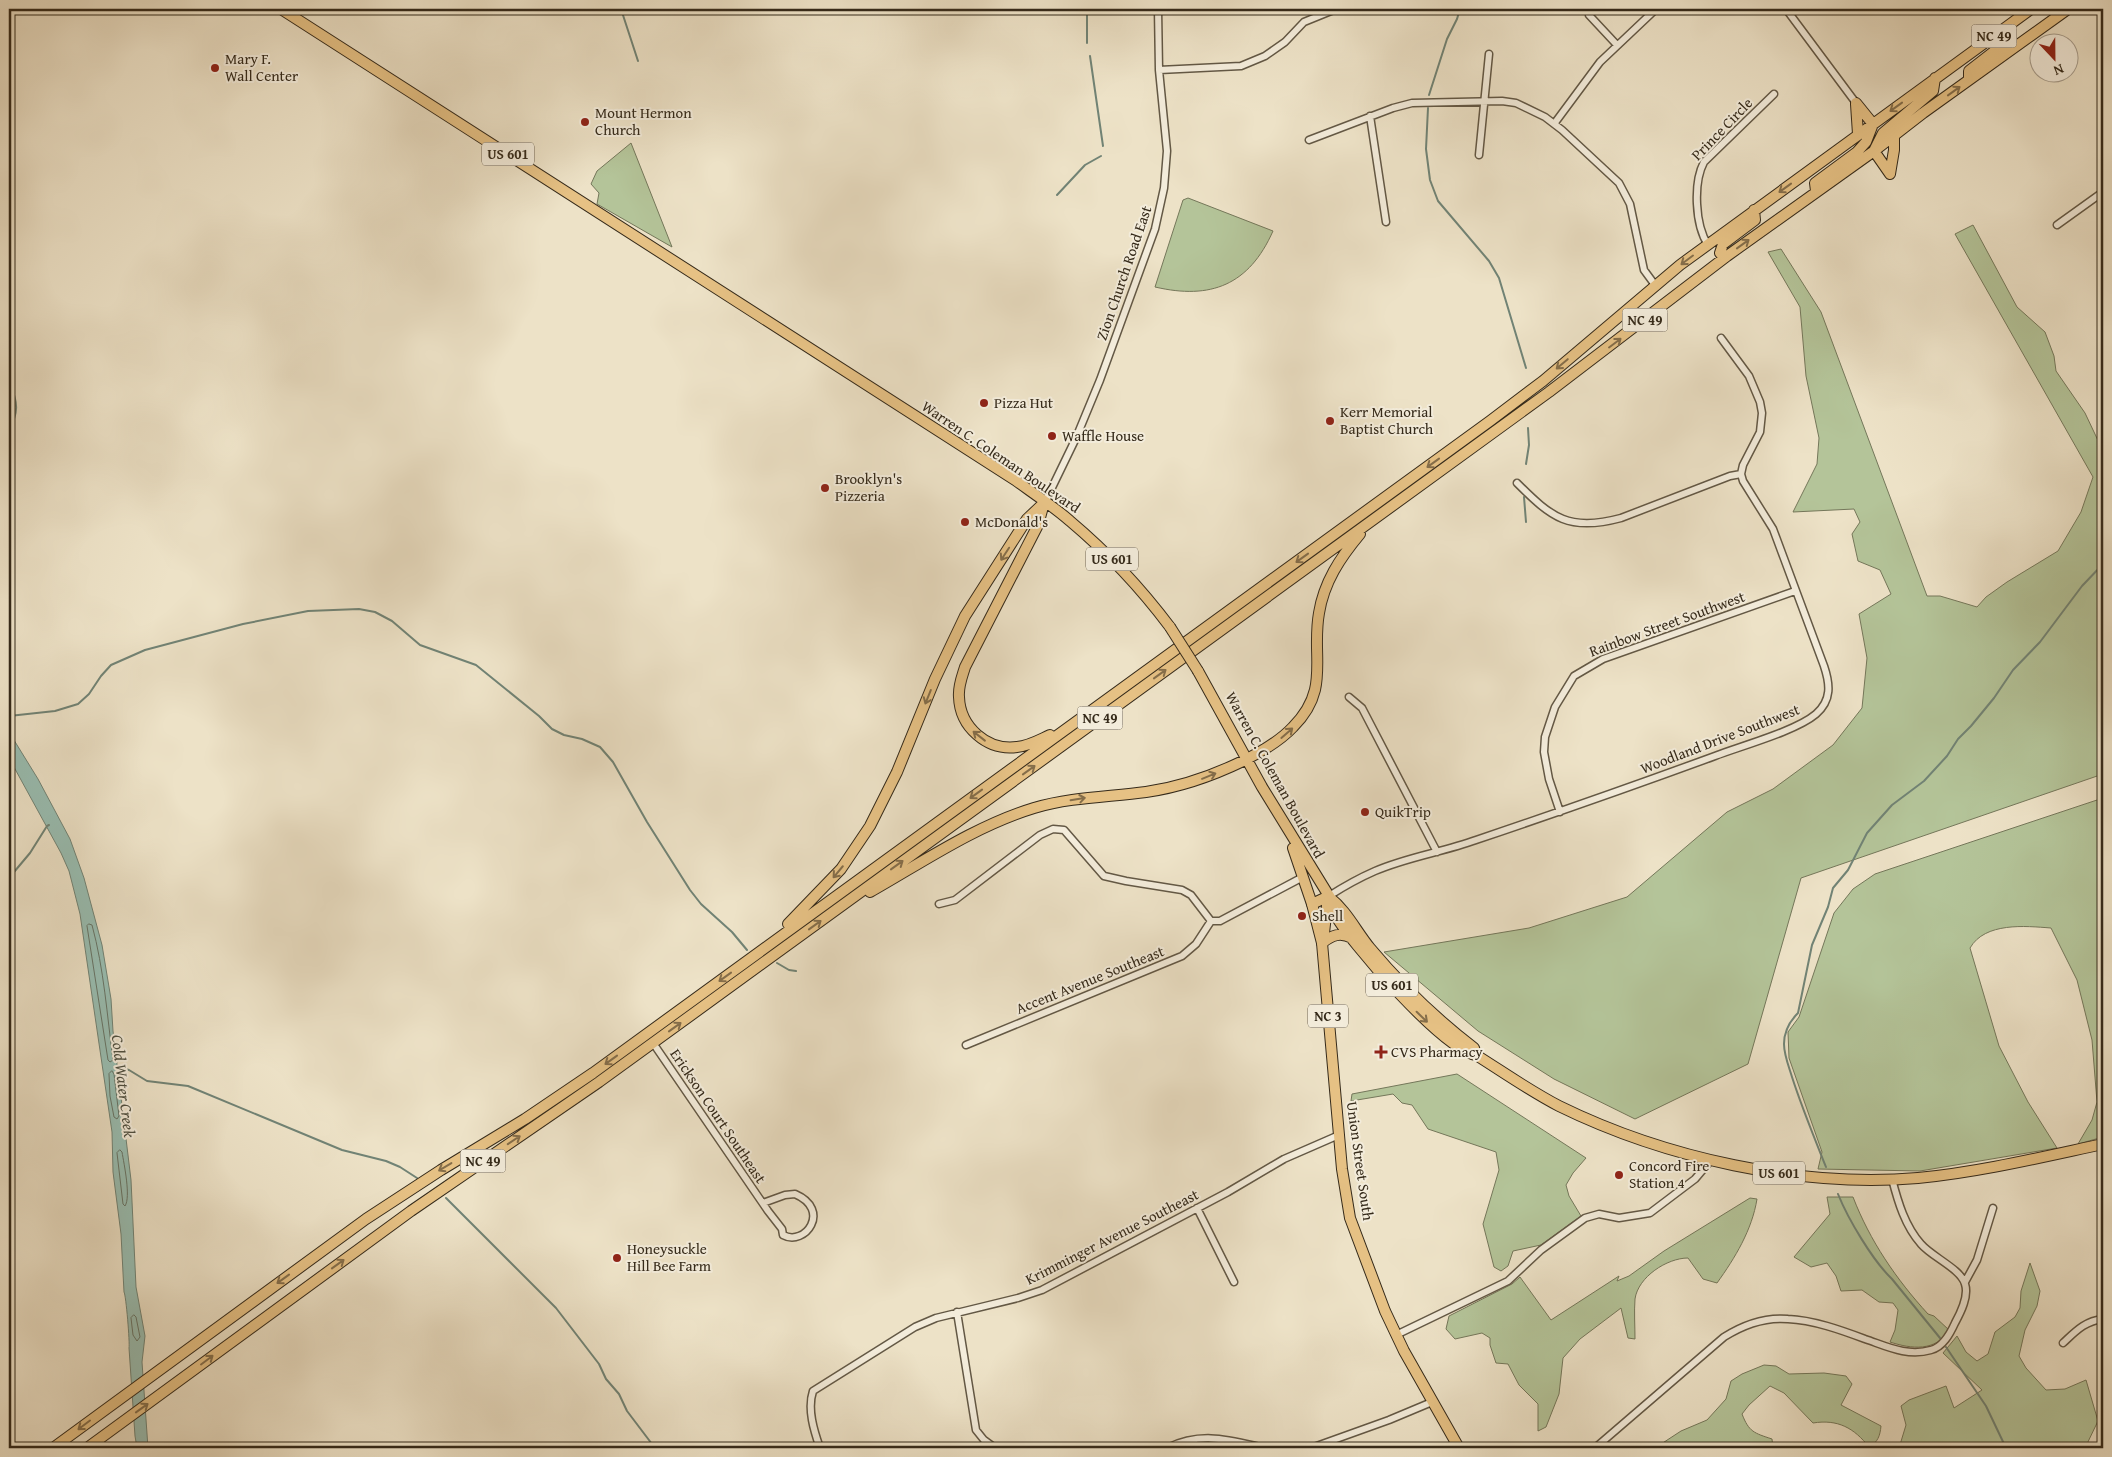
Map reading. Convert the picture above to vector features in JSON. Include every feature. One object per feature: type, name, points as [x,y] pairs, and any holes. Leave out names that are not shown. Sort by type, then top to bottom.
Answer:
[{"type":"main road","name":"Warren C. Coleman Boulevard","points":[[281,9],[1015,480],[1069,520],[1110,557],[1134,582],[1170,627],[1198,671],[1246,759],[1328,896],[1333,911],[1352,938],[1378,970],[1425,1020],[1470,1054],[1476,1055],[1535,1093],[1648,1142],[1711,1160],[1785,1174],[1827,1178],[1917,1178],[1973,1170],[2103,1144]]},
{"type":"main road","name":"NC 49","points":[[53,1448],[366,1219],[552,1101],[1072,725],[1520,399],[1655,285],[1754,210],[2031,9]]},
{"type":"main road","name":"NC 49","points":[[87,1448],[411,1211],[653,1043],[1613,345],[1724,258],[2068,9]]},
{"type":"main road","points":[[1969,80],[1969,71],[2005,43],[2005,33],[2003,30]]},
{"type":"main road","points":[[1894,135],[1894,150],[1890,174],[1874,151],[1883,133],[1933,91],[1935,78]]},
{"type":"main road","points":[[1816,191],[1815,183],[1857,152],[1866,142],[1872,124],[1856,103]]},
{"type":"main road","points":[[1856,103],[1858,134]]},
{"type":"main road","points":[[1724,258],[1720,253],[1723,244],[1755,220],[1754,210]]},
{"type":"main road","points":[[1044,502],[1038,525],[965,666],[959,684],[958,697],[965,721],[973,731],[982,739],[1003,747],[1031,744],[1072,725]]},
{"type":"main road","points":[[764,948],[821,892],[857,847],[884,800],[935,679],[965,616],[1027,519],[1044,502]]},
{"type":"main road","points":[[829,915],[961,839],[1012,815],[1062,802],[1144,792],[1187,784],[1246,759],[1272,744],[1293,728],[1312,699],[1319,668],[1317,631],[1318,615],[1323,596],[1330,576],[1340,560],[1370,522]]},
{"type":"main road","name":"Union Street South","points":[[1286,828],[1312,904],[1322,943],[1339,1135],[1350,1218],[1396,1335],[1459,1448]]},
{"type":"main road","name":"Warren C. Coleman Boulevard","points":[[1328,896],[1341,906],[1368,946],[1413,996],[1474,1048],[1476,1055]]},
{"type":"main road","points":[[1312,904],[1328,896]]},
{"type":"main road","name":"Union Street South","points":[[1322,943],[1326,930],[1328,896]]},
{"type":"main road","points":[[1322,943],[1338,934],[1352,938]]},
{"type":"street","name":"Zion Church Road East","points":[[1044,502],[1076,438],[1100,380],[1155,229],[1166,169],[1159,70],[1158,9]]},
{"type":"street","points":[[1159,70],[1241,66],[1265,56],[1285,42],[1304,22],[1336,9]]},
{"type":"street","points":[[1554,124],[1600,62],[1656,9]]},
{"type":"street","points":[[1786,9],[1856,103]]},
{"type":"street","points":[[2099,9],[2103,14]]},
{"type":"street","points":[[1589,15],[1617,44]]},
{"type":"street","points":[[1479,155],[1489,54]]},
{"type":"street","name":"Prince Circle","points":[[1708,245],[1699,222],[1697,188],[1699,171],[1704,162],[1774,94]]},
{"type":"street","points":[[1309,140],[1370,116],[1412,103],[1485,100],[1516,103],[1534,111],[1554,124],[1608,172],[1625,193],[1634,217],[1644,270],[1655,285]]},
{"type":"street","points":[[1370,116],[1386,222]]},
{"type":"street","points":[[2057,225],[2103,192]]},
{"type":"street","points":[[1517,482],[1547,510],[1569,522],[1579,524],[1607,522],[1620,518],[1730,476],[1741,474],[1743,465],[1760,432],[1762,413],[1760,402],[1749,376],[1721,338]]},
{"type":"street","name":"Woodland Drive Southwest","points":[[1328,896],[1374,871],[1560,812],[1767,737],[1799,724],[1817,713],[1827,700],[1828,680],[1773,529],[1746,488],[1741,474]]},
{"type":"street","name":"Rainbow Street Southwest","points":[[1560,812],[1549,779],[1544,752],[1545,737],[1555,707],[1574,676],[1603,658],[1795,590]]},
{"type":"street","points":[[1349,696],[1362,708],[1437,852]]},
{"type":"street","points":[[939,904],[954,900],[1040,835],[1053,829],[1064,830],[1104,876],[1126,882],[1182,890],[1191,895],[1211,922],[1220,921],[1303,877]]},
{"type":"street","name":"Accent Avenue Southeast","points":[[966,1045],[1182,956],[1196,944],[1211,922]]},
{"type":"street","name":"Erickson Court Southeast","points":[[653,1043],[763,1204],[782,1230],[783,1235],[794,1238],[802,1234],[814,1220],[815,1213],[809,1205],[795,1194],[785,1195],[763,1204]]},
{"type":"street","name":"Krimminger Avenue Southeast","points":[[820,1448],[811,1412],[810,1403],[813,1391],[898,1336],[936,1318],[1018,1298],[1042,1290],[1197,1208],[1284,1159],[1339,1135]]},
{"type":"street","points":[[1396,1335],[1508,1281],[1540,1250],[1585,1218],[1593,1215],[1619,1218],[1650,1213],[1695,1179],[1711,1160]]},
{"type":"street","points":[[1595,1448],[1724,1338],[1740,1328],[1759,1321],[1787,1318],[1832,1328],[1904,1352],[1930,1350],[1944,1342],[1957,1320],[1966,1296],[1965,1282],[1961,1276],[1920,1244],[1902,1211],[1892,1179]]},
{"type":"street","points":[[1197,1208],[1234,1282]]},
{"type":"street","points":[[1965,1282],[1977,1260],[1993,1208]]},
{"type":"street","points":[[957,1312],[976,1430],[984,1440],[996,1448]]},
{"type":"street","points":[[2063,1343],[2082,1325],[2092,1320],[2103,1319]]},
{"type":"street","points":[[1311,1448],[1389,1420],[1432,1402]]},
{"type":"street","points":[[1167,1448],[1189,1439],[1206,1437],[1226,1439],[1265,1448]]},
{"type":"green space","points":[[631,143],[672,247],[597,204],[599,193],[591,184],[597,171]]},
{"type":"green space","points":[[1188,198],[1273,231],[1252,264],[1240,276],[1226,284],[1211,289],[1194,291],[1175,291],[1155,287],[1183,200]]},
{"type":"green space","points":[[1973,225],[2017,307],[2045,332],[2054,356],[2056,371],[2085,413],[2103,451],[2103,774],[1801,878],[1748,1064],[1635,1119],[1554,1079],[1478,1031],[1384,952],[1529,928],[1627,897],[1727,812],[1773,789],[1833,745],[1862,708],[1867,658],[1859,614],[1891,594],[1880,570],[1858,561],[1852,534],[1860,522],[1854,509],[1793,512],[1817,464],[1819,438],[1806,376],[1800,307],[1768,252],[1781,249],[1821,312],[1927,596],[1940,596],[1977,607],[1986,597],[2007,582],[2058,551],[2081,512],[2093,477],[1955,234]]},
{"type":"green space","points":[[2103,798],[2103,1137],[2078,1144],[2092,1120],[2097,1102],[2092,1040],[2077,980],[2051,928],[2006,928],[1985,934],[1970,948],[1999,1046],[2028,1102],[2057,1148],[1920,1171],[1818,1169],[1822,1152],[1789,1058],[1788,1032],[1799,1017],[1834,913],[1853,889],[1875,874]]},
{"type":"green space","points":[[1457,1074],[1586,1158],[1573,1173],[1566,1185],[1569,1196],[1581,1216],[1541,1245],[1513,1251],[1508,1266],[1501,1271],[1494,1267],[1483,1224],[1499,1170],[1496,1152],[1428,1129],[1412,1105],[1402,1103],[1393,1094],[1351,1101],[1352,1094]]},
{"type":"green space","points":[[1827,1197],[1853,1197],[1867,1229],[1905,1287],[1928,1314],[1934,1316],[1949,1330],[1944,1337],[1937,1342],[1922,1347],[1890,1342],[1895,1330],[1898,1310],[1893,1303],[1879,1302],[1862,1290],[1841,1291],[1836,1276],[1827,1263],[1811,1267],[1794,1257],[1830,1214]]},
{"type":"green space","points":[[1750,1198],[1757,1199],[1747,1233],[1717,1283],[1703,1279],[1688,1258],[1671,1261],[1655,1270],[1637,1291],[1635,1299],[1635,1339],[1628,1338],[1621,1308],[1580,1339],[1563,1358],[1559,1394],[1546,1427],[1538,1431],[1538,1404],[1519,1385],[1508,1364],[1496,1363],[1490,1345],[1490,1338],[1482,1333],[1455,1339],[1446,1329],[1449,1316],[1512,1284],[1520,1277],[1551,1320],[1619,1276],[1617,1281],[1629,1276],[1664,1251]]},
{"type":"green space","points":[[2030,1263],[2040,1291],[2037,1306],[2025,1330],[2019,1356],[2026,1368],[2046,1390],[2065,1389],[2086,1380],[2098,1421],[2085,1448],[1899,1448],[1906,1425],[1901,1406],[1909,1400],[1946,1386],[1954,1408],[1982,1390],[1943,1353],[1957,1336],[1966,1352],[1977,1361],[1988,1354],[1995,1332],[2015,1317],[2020,1308],[2021,1291]]},
{"type":"green space","points":[[1764,1365],[1776,1366],[1789,1374],[1824,1373],[1846,1376],[1852,1384],[1841,1405],[1881,1426],[1876,1441],[1869,1447],[1845,1426],[1830,1422],[1813,1423],[1784,1393],[1770,1386],[1742,1414],[1747,1425],[1753,1431],[1772,1439],[1773,1448],[1655,1448],[1681,1431],[1707,1420],[1726,1399],[1731,1381]]},
{"type":"water","points":[[9,732],[38,779],[70,839],[84,878],[102,945],[111,999],[113,1031],[131,1180],[136,1287],[145,1336],[142,1362],[148,1448],[137,1448],[135,1436],[121,1234],[113,1172],[112,1132],[80,914],[69,871],[61,853],[9,758]]},
{"type":"waterway","points":[[621,9],[638,61]]},
{"type":"waterway","points":[[1087,9],[1087,43]]},
{"type":"waterway","points":[[1429,95],[1447,39],[1460,9]]},
{"type":"waterway","points":[[1090,56],[1103,146]]},
{"type":"waterway","points":[[1428,108],[1426,149],[1430,180],[1438,201],[1489,261],[1499,278],[1526,368]]},
{"type":"waterway","points":[[1057,195],[1085,165],[1101,156]]},
{"type":"waterway","points":[[9,382],[16,402],[16,413],[9,432]]},
{"type":"waterway","points":[[1526,464],[1529,445],[1528,428]]},
{"type":"waterway","points":[[1524,497],[1526,522]]},
{"type":"waterway","points":[[1826,1167],[1796,1089],[1784,1044],[1788,1027],[1798,1013],[1812,945],[1828,907],[1833,888],[1848,870],[1867,833],[1892,805],[1924,781],[1947,756],[1958,739],[1994,698],[2013,670],[2040,642],[2082,586],[2103,564]]},
{"type":"waterway","points":[[9,716],[55,711],[78,704],[89,694],[111,665],[145,650],[243,624],[308,611],[359,609],[375,612],[392,621],[420,645],[476,665],[539,716],[552,729],[600,747],[613,762],[647,822],[690,890],[701,904],[732,932],[747,950]]},
{"type":"waterway","points":[[9,878],[30,853],[49,825]]},
{"type":"waterway","points":[[777,963],[789,970],[796,971]]},
{"type":"waterway","name":"Cold Water Creek","points":[[118,1067],[129,1070],[147,1081],[188,1086],[342,1150],[386,1161],[417,1178]]},
{"type":"waterway","points":[[1838,1194],[1854,1227],[1869,1251],[1940,1338]]},
{"type":"waterway","points":[[446,1198],[556,1308],[599,1364],[606,1379],[619,1394],[627,1411],[655,1448]]},
{"type":"waterway","points":[[1946,1347],[1986,1406],[2006,1448]]},
{"type":"place","name":"Mary F. Wall Center","points":[[215,68]]},
{"type":"place","name":"Mount Hermon Church","points":[[585,122]]},
{"type":"place","name":"Pizza Hut","points":[[984,403]]},
{"type":"place","name":"Kerr Memorial Baptist Church","points":[[1330,421]]},
{"type":"place","name":"Waffle House","points":[[1052,436]]},
{"type":"place","name":"Brooklyn's Pizzeria","points":[[825,488]]},
{"type":"place","name":"McDonald's","points":[[965,522]]},
{"type":"place","name":"QuikTrip","points":[[1365,812]]},
{"type":"place","name":"Shell","points":[[1302,916]]},
{"type":"place","name":"CVS Pharmacy","points":[[1381,1052]]},
{"type":"place","name":"Concord Fire Station 4","points":[[1619,1175]]},
{"type":"place","name":"Honeysuckle Hill Bee Farm","points":[[617,1258]]}]
